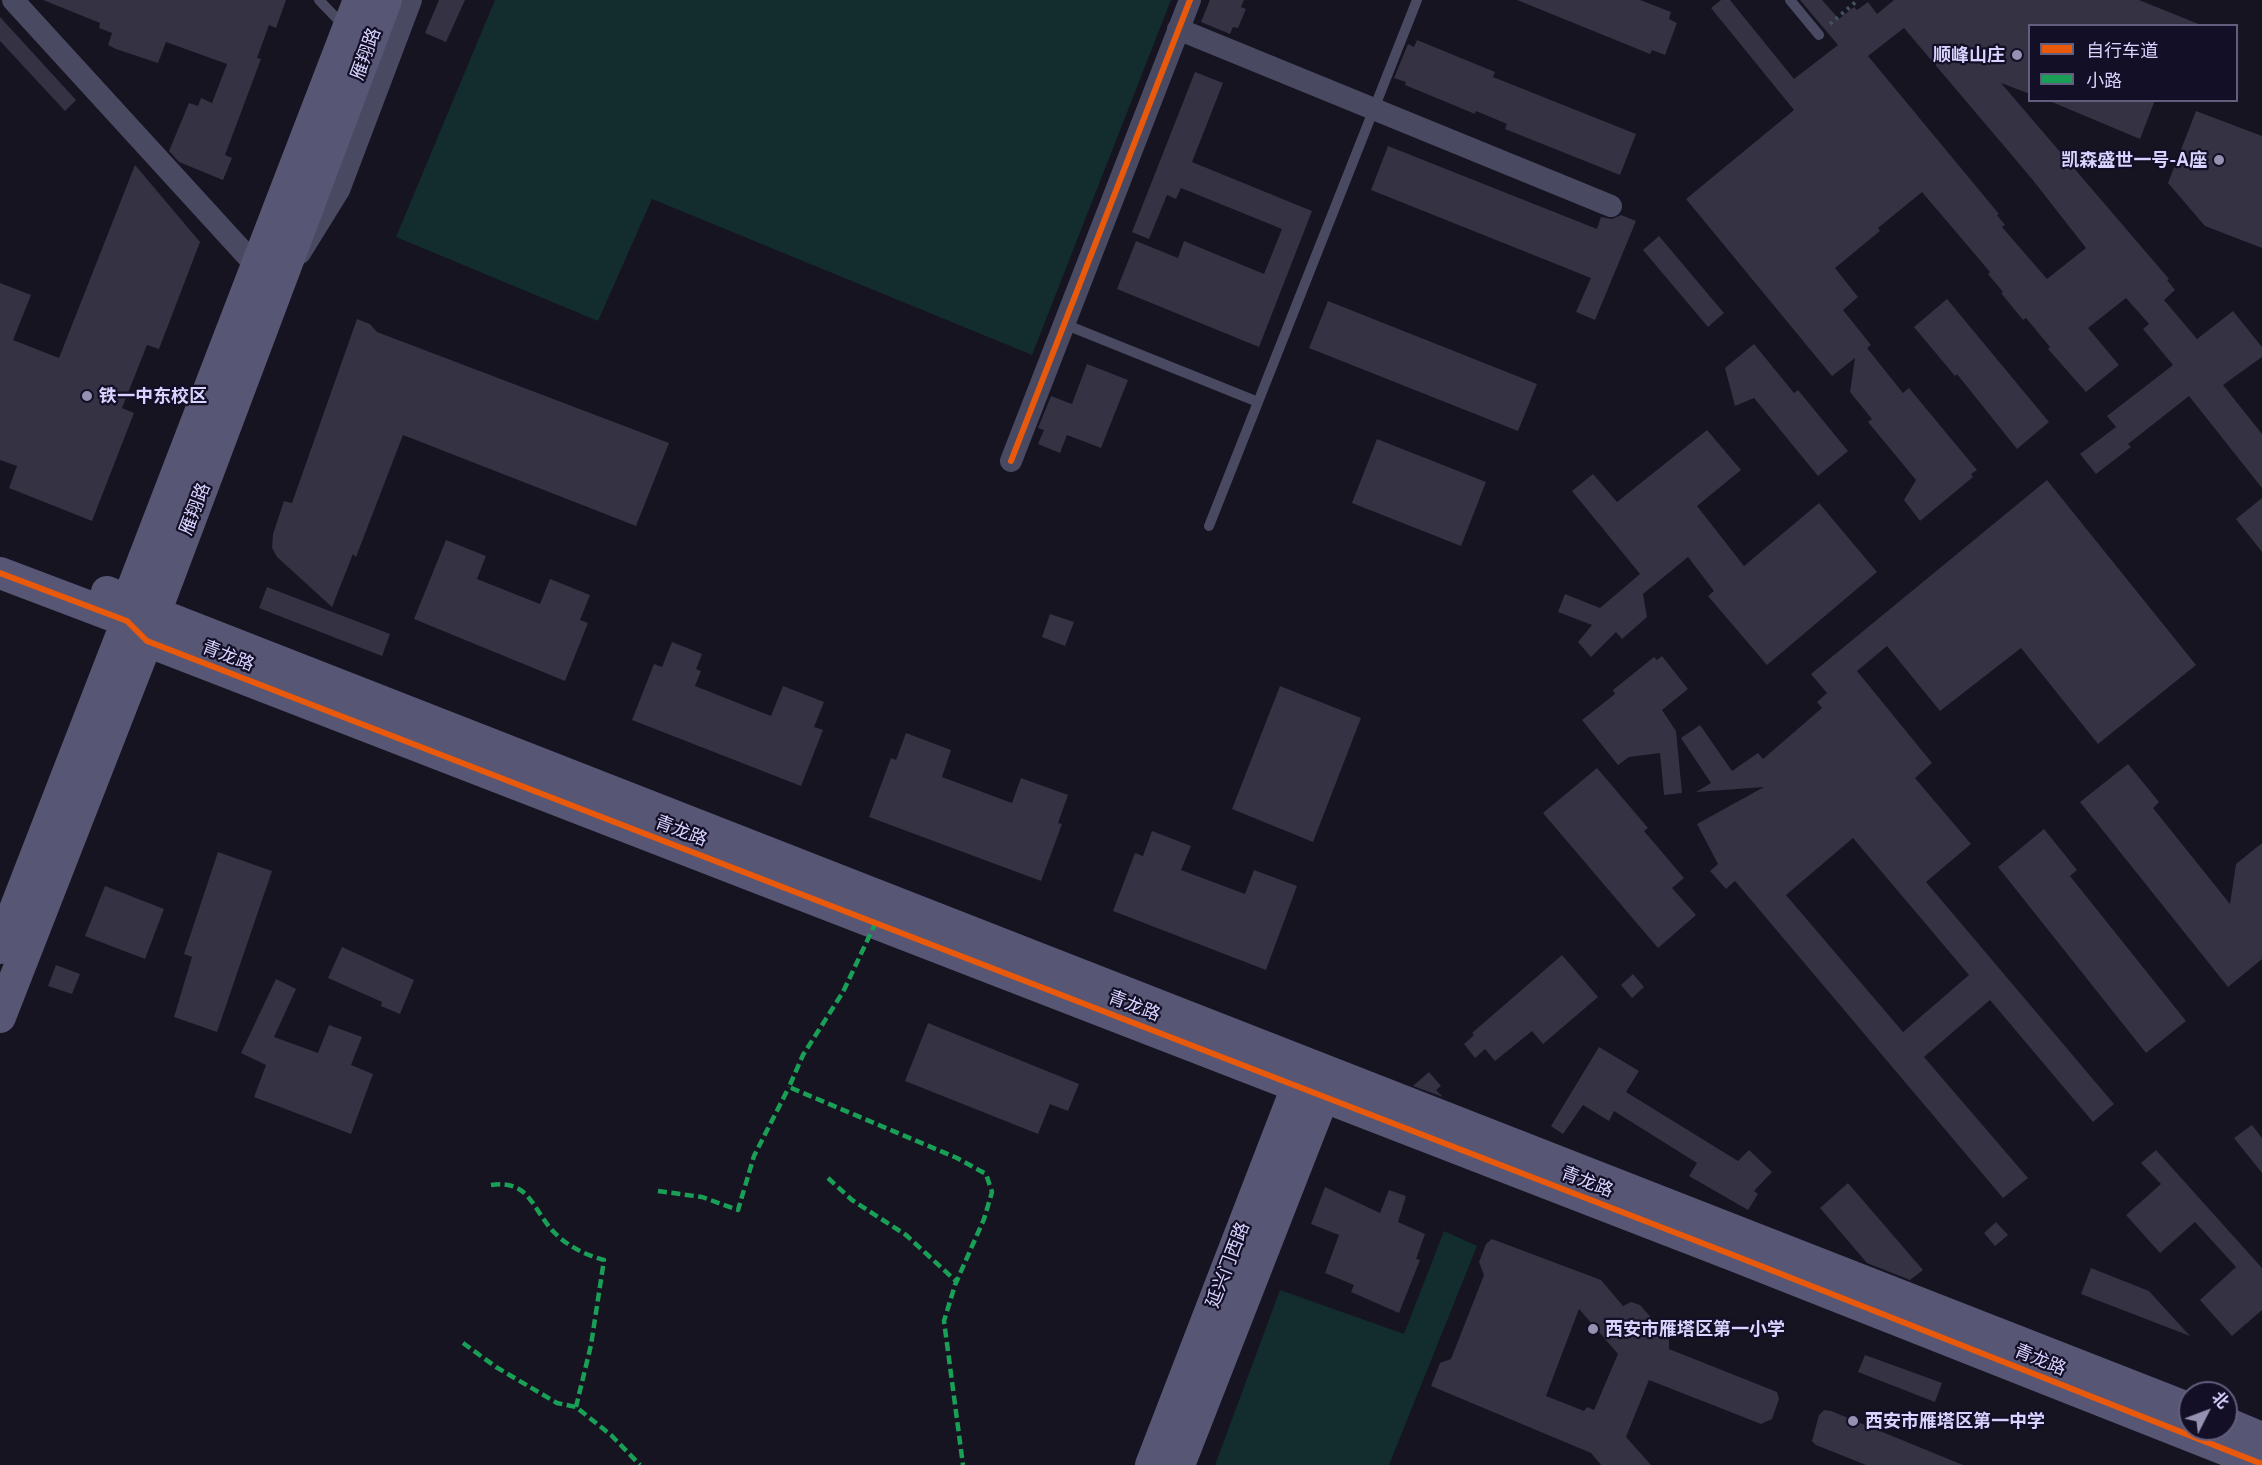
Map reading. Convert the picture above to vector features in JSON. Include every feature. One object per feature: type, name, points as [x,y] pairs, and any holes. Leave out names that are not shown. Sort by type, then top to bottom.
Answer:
[{"type":"street","points":[[13,0],[270,275],[339,190],[411,0]]},
{"type":"street","name":"雁翔路","points":[[270,275],[347,30],[359,0]]},
{"type":"street","name":"雁翔路","points":[[0,1017],[139,619],[270,275],[386,0]]},
{"type":"street","points":[[1011,461],[1190,0]]},
{"type":"street","points":[[1178,29],[1611,206]]},
{"type":"street","name":"青龙路","points":[[0,551],[139,619]]},
{"type":"street","name":"青龙路","points":[[0,573],[139,619],[1315,1080],[2262,1464]]},
{"type":"street","name":"雁翔路","points":[[0,948],[139,619]]},
{"type":"street","name":"青龙路","points":[[1315,1080],[2178,1404]]},
{"type":"street","name":"延兴门西路","points":[[1151,1465],[1315,1080]]},
{"type":"street","name":"延兴门西路","points":[[1179,1465],[1315,1080]]},
{"type":"street","points":[[2238,1429],[2262,1438]]},
{"type":"lane","points":[[319,0],[347,30]]},
{"type":"lane","points":[[1209,526],[1417,0]]},
{"type":"lane","points":[[1790,0],[1819,35]]},
{"type":"lane","points":[[1064,324],[1258,402]]},
{"type":"path","points":[[1819,35],[1858,0]]},
{"type":"green space","points":[[495,0],[1171,0],[1032,355],[652,199],[598,321],[396,237]]},
{"type":"green space","points":[[1444,1231],[1477,1246],[1389,1465],[1215,1465],[1280,1290],[1404,1334]]},
{"type":"building","points":[[43,0],[286,0],[276,28],[269,25],[257,58],[261,59],[225,155],[232,158],[223,180],[179,162],[169,151],[189,103],[198,106],[201,98],[212,103],[227,64],[166,42],[158,63],[116,49],[108,45],[112,33],[99,28],[100,23]]},
{"type":"building","points":[[439,0],[465,0],[446,42],[425,33]]},
{"type":"building","points":[[1210,0],[1244,0],[1241,7],[1246,9],[1238,28],[1233,27],[1230,34],[1201,22]]},
{"type":"building","points":[[1517,0],[1640,0],[1671,12],[1669,19],[1677,23],[1665,55],[1652,50],[1650,54]]},
{"type":"building","points":[[1721,0],[1730,0],[1794,79],[1838,45],[1800,0],[1822,0],[1839,19],[1854,7],[1857,10],[1868,2],[1877,14],[1894,0],[2139,0],[2199,24],[2028,24],[2028,93],[2001,83],[2169,279],[2167,280],[2175,290],[2164,300],[2197,339],[2233,311],[2262,347],[2262,357],[2223,385],[2262,434],[2262,488],[2189,396],[2128,444],[2131,447],[2096,474],[2080,454],[2116,427],[2107,416],[2173,365],[2143,329],[2149,324],[2126,298],[2088,328],[2119,365],[2086,392],[2048,349],[2050,347],[2026,318],[2023,320],[2001,293],[2003,292],[1988,274],[1990,272],[1922,192],[1878,228],[1880,231],[1835,268],[1858,297],[1843,310],[1871,345],[1867,348],[1903,393],[1909,388],[1977,470],[1971,474],[1973,477],[1920,521],[1904,500],[1916,480],[1868,422],[1872,419],[1850,392],[1855,358],[1832,376],[1686,199],[1794,110],[1711,8]],"holes":[[[1904,28],[2032,179],[2086,248],[2047,279],[2002,227],[2005,225],[1997,215],[1999,214],[1868,56]]]},
{"type":"building","points":[[0,17],[76,100],[65,111],[0,41]]},
{"type":"building","points":[[1417,40],[1495,72],[1493,77],[1636,134],[1620,175],[1505,129],[1507,124],[1476,111],[1475,114],[1405,85],[1406,82],[1394,78],[1408,44],[1414,47]]},
{"type":"building","points":[[1195,72],[1223,83],[1192,162],[1312,211],[1259,347],[1117,289],[1136,241],[1178,258],[1184,241],[1264,274],[1282,229],[1181,188],[1176,199],[1167,195],[1149,239],[1132,232]]},
{"type":"building","name":"顺峰山庄","points":[[2052,102],[2154,102],[2140,139]]},
{"type":"building","name":"凯森盛世一号-A座","points":[[2196,111],[2262,136],[2262,248],[2205,226],[2168,183]]},
{"type":"building","points":[[1388,146],[1597,229],[1601,217],[1612,219],[1621,215],[1636,221],[1595,320],[1576,312],[1591,278],[1371,190]]},
{"type":"building","points":[[135,165],[200,242],[159,349],[147,345],[122,408],[134,413],[92,521],[9,488],[17,466],[0,460],[0,283],[31,295],[13,340],[59,358]]},
{"type":"building","points":[[1659,236],[1724,313],[1708,327],[1643,250]]},
{"type":"building","points":[[1947,299],[2049,422],[2017,449],[1957,374],[1955,376],[1914,327]]},
{"type":"building","points":[[1328,301],[1537,384],[1518,431],[1309,348]]},
{"type":"building","points":[[357,319],[370,324],[377,332],[669,443],[636,526],[403,435],[356,557],[353,554],[332,607],[277,557],[272,548],[273,534],[284,501],[292,503]]},
{"type":"building","points":[[1754,344],[1794,393],[1798,390],[1848,451],[1818,476],[1754,398],[1735,406],[1725,368]]},
{"type":"building","points":[[1087,364],[1128,380],[1101,448],[1067,435],[1060,453],[1038,444],[1044,430],[1038,428],[1051,396],[1072,404]]},
{"type":"building","points":[[1707,430],[1741,470],[1697,506],[1744,566],[1819,503],[1877,572],[1767,665],[1708,596],[1714,591],[1688,557],[1643,594],[1647,617],[1622,639],[1616,632],[1591,657],[1578,642],[1592,625],[1558,612],[1565,594],[1600,608],[1640,574],[1572,491],[1593,474],[1617,502]]},
{"type":"building","points":[[1377,439],[1486,482],[1461,546],[1352,503]]},
{"type":"building","points":[[2047,480],[2196,665],[2098,744],[2021,648],[1940,711],[1887,646],[1857,671],[1932,763],[1915,778],[1971,844],[1926,882],[2114,1104],[2093,1122],[1990,1000],[1924,1057],[2028,1178],[2003,1198],[1735,881],[1726,889],[1710,871],[1718,864],[1697,824],[1764,787],[1696,792],[1711,783],[1681,738],[1700,725],[1732,771],[1758,753],[1763,759],[1822,708],[1817,702],[1827,693],[1811,674]],"holes":[[[1853,838],[1969,975],[1903,1032],[1786,895]]]},
{"type":"building","points":[[2262,498],[2262,552],[2236,519]]},
{"type":"building","points":[[446,540],[486,556],[477,579],[540,604],[550,579],[590,595],[580,620],[588,623],[565,681],[414,619]]},
{"type":"building","points":[[267,587],[390,634],[382,656],[259,608]]},
{"type":"building","points":[[1050,614],[1074,622],[1065,646],[1042,637]]},
{"type":"building","points":[[672,642],[702,654],[696,669],[701,671],[695,686],[771,716],[783,686],[824,702],[814,727],[823,730],[801,786],[632,720],[654,664],[662,667]]},
{"type":"building","points":[[1662,656],[1688,689],[1662,710],[1676,731],[1682,793],[1664,795],[1660,753],[1629,757],[1618,765],[1582,720],[1615,694],[1613,690],[1654,657],[1657,660]]},
{"type":"building","points":[[1280,686],[1361,718],[1313,842],[1232,809]]},
{"type":"building","points":[[906,733],[951,750],[942,777],[1012,803],[1021,778],[1068,795],[1058,823],[1062,824],[1041,881],[869,817],[891,758],[896,760]]},
{"type":"building","points":[[2128,764],[2159,802],[2153,808],[2230,904],[2236,864],[2262,843],[2262,959],[2228,987],[2080,802]]},
{"type":"building","points":[[1597,768],[1648,828],[1644,831],[1684,878],[1672,888],[1696,915],[1658,948],[1543,813]]},
{"type":"building","points":[[2044,829],[2077,870],[2070,876],[2186,1021],[2146,1053],[1998,867]]},
{"type":"building","points":[[1152,831],[1191,846],[1181,870],[1245,894],[1254,870],[1297,886],[1266,970],[1113,911],[1135,853],[1143,856]]},
{"type":"building","points":[[218,852],[272,871],[217,1032],[174,1017],[192,957],[184,954]]},
{"type":"building","points":[[105,886],[164,909],[145,959],[85,936]]},
{"type":"building","points":[[342,947],[414,980],[400,1014],[381,1006],[382,1002],[328,978]]},
{"type":"building","points":[[1562,955],[1598,997],[1543,1044],[1532,1031],[1495,1061],[1485,1049],[1475,1058],[1464,1044],[1474,1035],[1472,1033]]},
{"type":"building","points":[[56,965],[80,974],[72,994],[48,986]]},
{"type":"building","points":[[1633,974],[1644,987],[1632,998],[1621,985]]},
{"type":"building","points":[[276,979],[296,989],[274,1037],[318,1053],[329,1025],[362,1037],[351,1065],[373,1074],[351,1134],[254,1097],[266,1065],[241,1053]]},
{"type":"building","points":[[928,1023],[1079,1084],[1068,1111],[1050,1104],[1038,1134],[905,1081]]},
{"type":"building","points":[[1599,1047],[1639,1071],[1626,1092],[1738,1161],[1749,1150],[1772,1172],[1754,1191],[1758,1194],[1748,1210],[1689,1176],[1697,1163],[1614,1111],[1609,1121],[1583,1105],[1563,1134],[1551,1126]]},
{"type":"building","points":[[1429,1072],[1441,1086],[1436,1090],[1443,1097],[1413,1086]]},
{"type":"building","points":[[2252,1125],[2262,1138],[2262,1173],[2234,1138]]},
{"type":"building","points":[[2156,1150],[2262,1268],[2262,1310],[2232,1336],[2200,1300],[2236,1267],[2195,1222],[2160,1253],[2126,1215],[2161,1184],[2141,1163]]},
{"type":"building","points":[[1848,1183],[1923,1270],[1910,1280],[1867,1263],[1820,1208]]},
{"type":"building","points":[[1325,1187],[1380,1213],[1389,1190],[1406,1196],[1398,1222],[1425,1234],[1416,1259],[1420,1260],[1399,1313],[1351,1292],[1354,1285],[1325,1273],[1339,1235],[1311,1224]]},
{"type":"building","points":[[1996,1222],[2008,1235],[1995,1246],[1984,1233]]},
{"type":"building","points":[[1492,1239],[1601,1280],[1623,1306],[1631,1302],[1640,1305],[1669,1338],[1669,1349],[1777,1392],[1779,1399],[1772,1419],[1761,1424],[1649,1380],[1626,1437],[1651,1465],[1601,1465],[1591,1453],[1431,1386],[1440,1363],[1451,1359],[1484,1275],[1479,1262],[1486,1244]],"holes":[[[1579,1309],[1618,1354],[1594,1410],[1587,1407],[1584,1411],[1546,1396]]]},
{"type":"building","points":[[2091,1268],[2149,1291],[2190,1336],[2081,1294]]},
{"type":"building","points":[[1865,1355],[1942,1383],[1935,1402],[1858,1372]]},
{"type":"building","points":[[1824,1410],[1963,1465],[1866,1465],[1816,1445],[1812,1441],[1819,1415]]},
{"type":"marked path","points":[[876,922],[843,992],[803,1055],[789,1087],[957,1158],[986,1174],[992,1192],[984,1219],[955,1285],[944,1321],[963,1465]]},
{"type":"marked path","points":[[658,1191],[702,1197],[738,1210],[754,1156],[789,1087]]},
{"type":"marked path","points":[[828,1178],[852,1200],[906,1235],[957,1282]]},
{"type":"marked path","points":[[491,1185],[503,1184],[521,1190],[551,1229],[562,1239],[582,1252],[604,1260],[591,1345],[576,1407]]},
{"type":"marked path","points":[[463,1343],[496,1367],[557,1403],[576,1407],[611,1435],[640,1465]]},
{"type":"cycle path","points":[[1011,461],[1190,0]]},
{"type":"cycle path","points":[[0,573],[127,621],[147,641],[1733,1255],[2262,1464]]},
{"type":"place","name":"顺峰山庄","points":[[2017,55]]},
{"type":"place","name":"凯森盛世一号-A座","points":[[2219,160]]},
{"type":"place","name":"铁一中东校区","points":[[87,396]]},
{"type":"place","name":"西安市雁塔区第一小学","points":[[1593,1329]]},
{"type":"place","name":"西安市雁塔区第一中学","points":[[1853,1421]]}]
